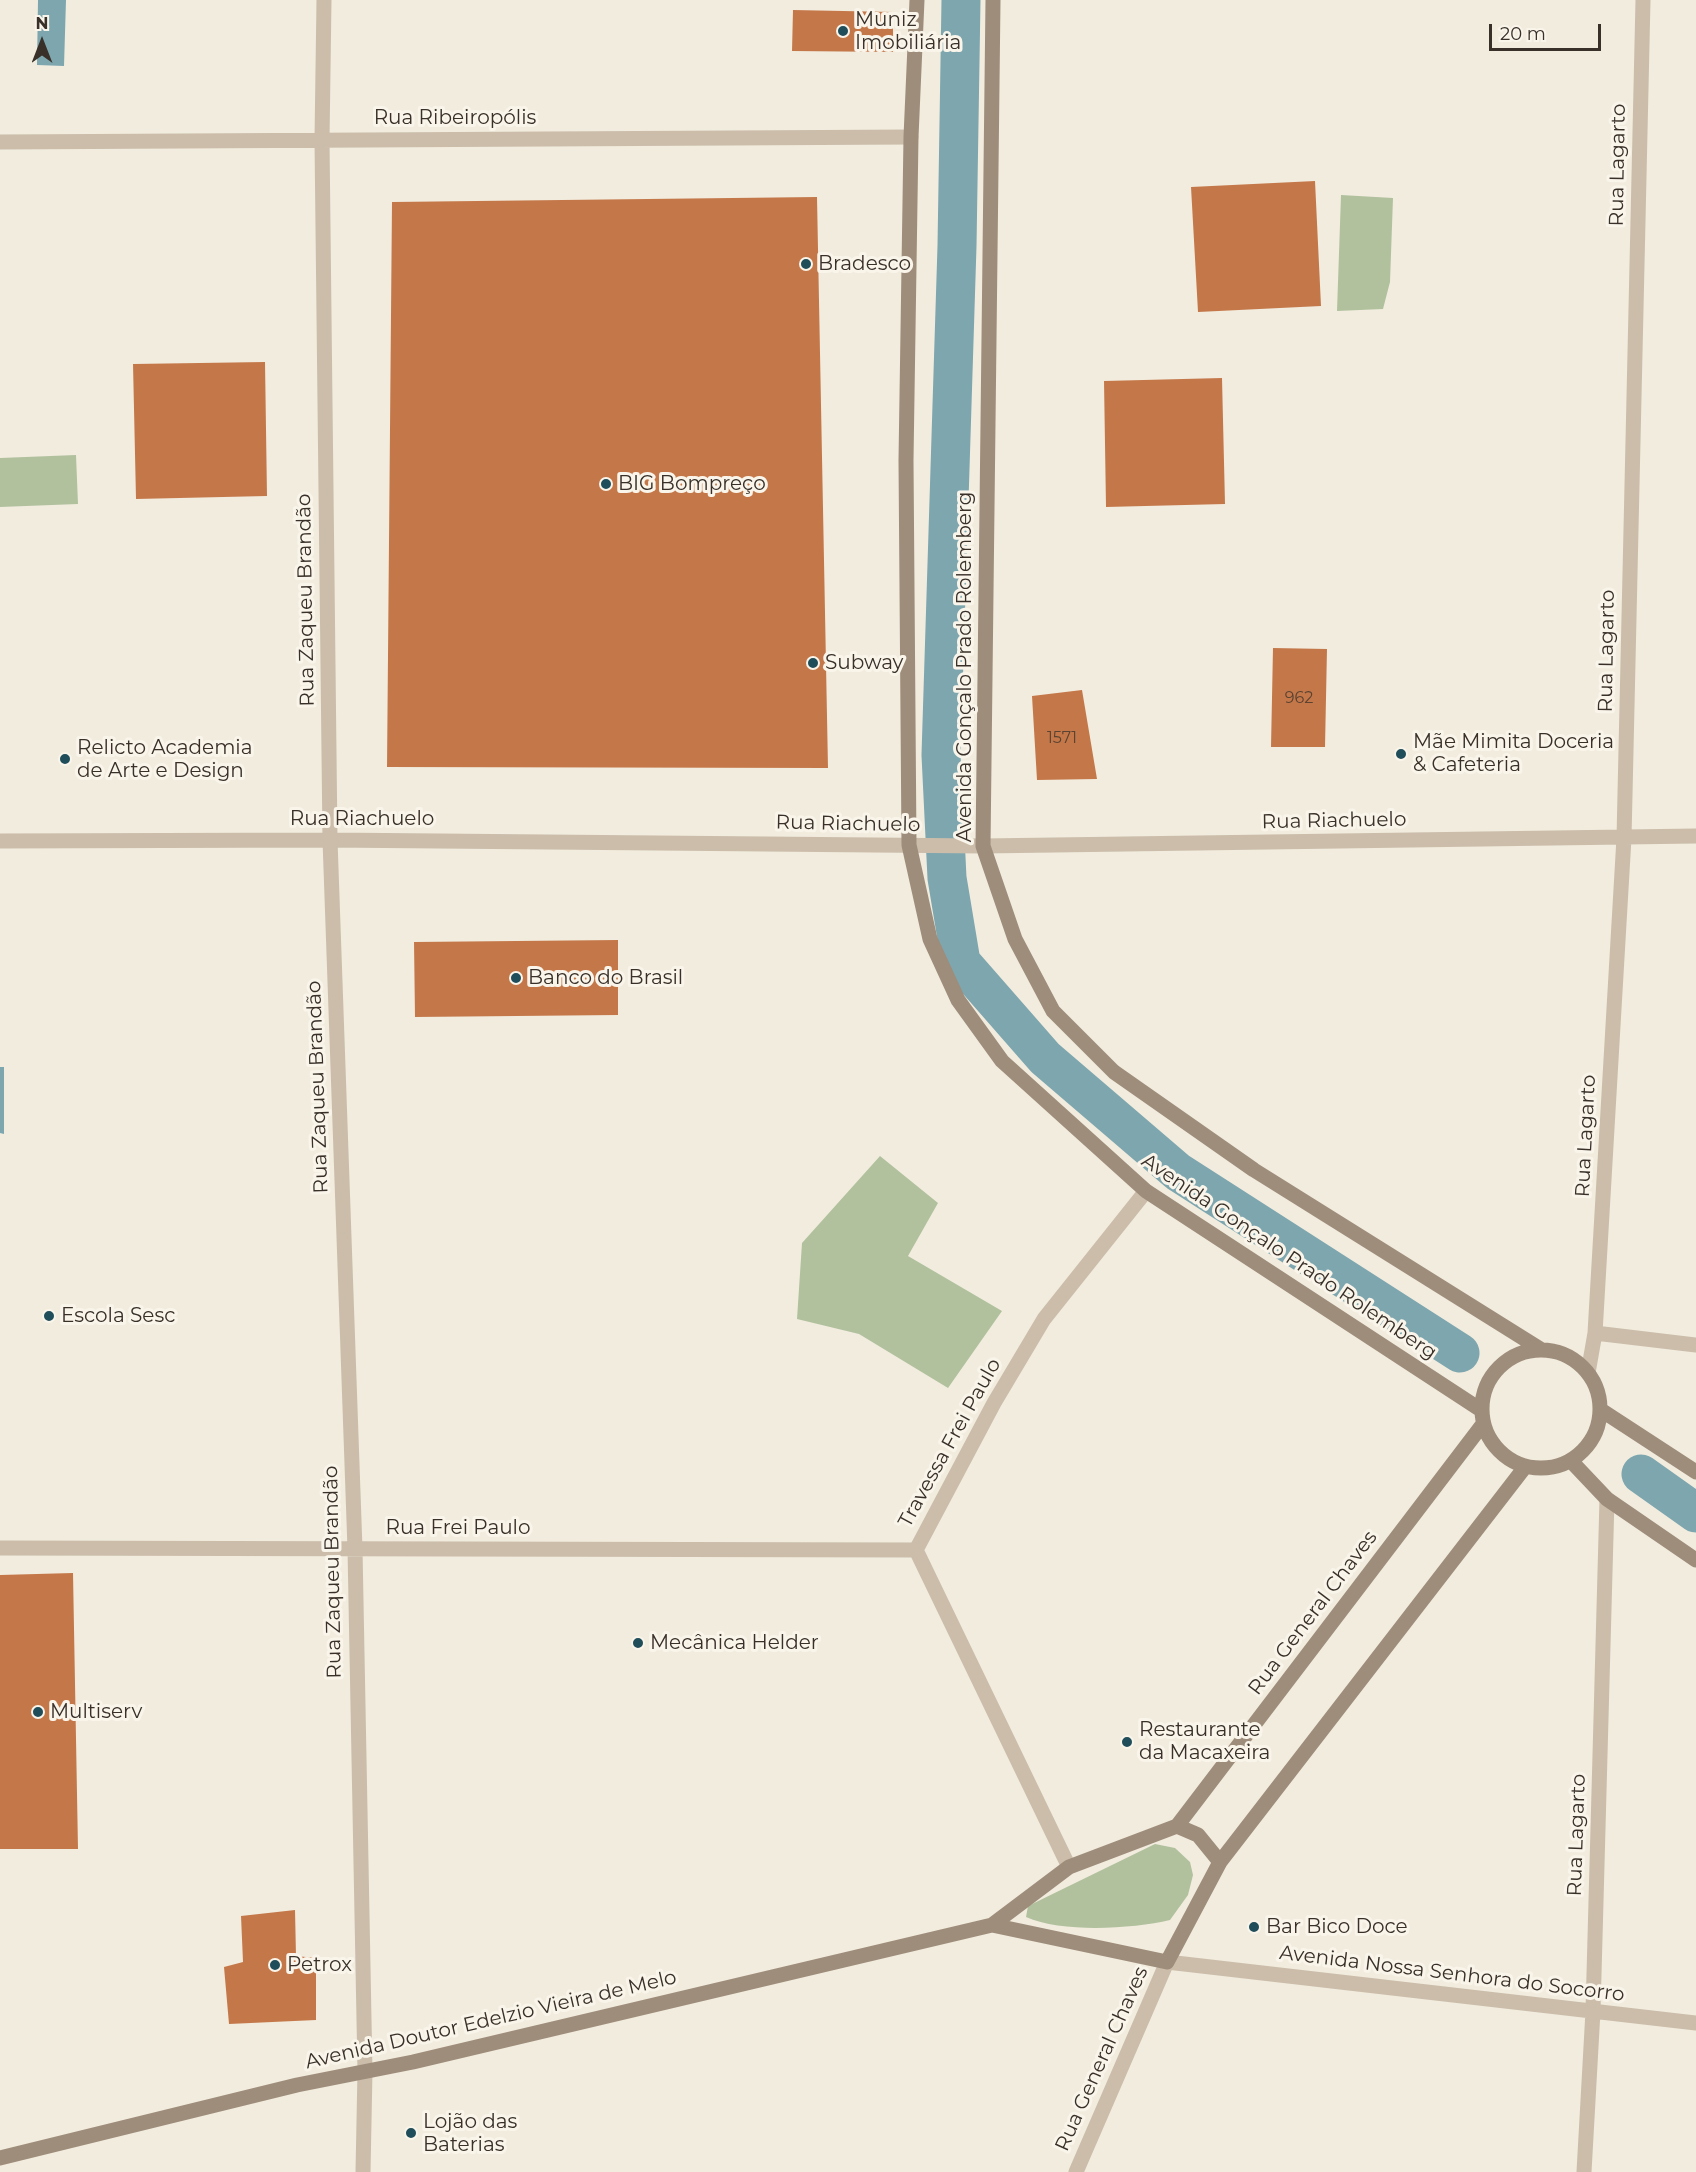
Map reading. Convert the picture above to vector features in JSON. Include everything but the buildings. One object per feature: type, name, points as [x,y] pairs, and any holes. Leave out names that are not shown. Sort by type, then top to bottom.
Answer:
[{"type":"street","name":"Rua Zaqueu Brandão","points":[[324,0],[322,140],[330,840],[355,1549],[364,2071],[363,2172]]},
{"type":"street","name":"Avenida Gonçalo Prado Rolemberg","points":[[917,0],[911,137],[906,460],[916,845],[930,939],[958,1000],[1002,1061],[1146,1191],[1482,1417]]},
{"type":"street","name":"Avenida Gonçalo Prado Rolemberg","points":[[993,0],[983,846],[1015,939],[1053,1011],[1114,1072],[1254,1170],[1542,1350]]},
{"type":"street","name":"Rua Lagarto","points":[[1588,1373],[1595,1333],[1624,838],[1642,0]]},
{"type":"street","name":"Rua Ribeiropólis","points":[[0,142],[911,137]]},
{"type":"street","name":"Rua Riachuelo","points":[[0,841],[330,840],[983,846],[1696,836]]},
{"type":"street","name":"Travessa Frei Paulo","points":[[1069,1867],[916,1550],[994,1403],[1044,1319],[1146,1191]]},
{"type":"street","points":[[1595,1333],[1696,1345]]},
{"type":"street","points":[[1542,1350],[1568,1357],[1588,1373],[1598,1390],[1601,1410],[1593,1439],[1571,1461],[1549,1468],[1525,1467],[1499,1451],[1482,1417],[1486,1387],[1499,1367],[1518,1354],[1542,1350]]},
{"type":"street","points":[[1601,1410],[1696,1472]]},
{"type":"street","name":"Rua General Chaves","points":[[1177,1826],[1482,1417]]},
{"type":"street","points":[[1571,1461],[1607,1499],[1696,1560]]},
{"type":"street","points":[[992,1925],[1167,1962],[1220,1862],[1525,1467]]},
{"type":"street","name":"Rua Lagarto","points":[[1584,2172],[1593,2011],[1607,1499]]},
{"type":"street","name":"Rua Frei Paulo","points":[[0,1548],[916,1550]]},
{"type":"street","points":[[992,1925],[1069,1867],[1177,1826],[1198,1835],[1220,1862]]},
{"type":"street","name":"Avenida Doutor Edelzio Vieira de Melo","points":[[0,2158],[297,2085],[425,2059],[992,1925]]},
{"type":"street","name":"Rua General Chaves","points":[[1076,2172],[1167,1962]]},
{"type":"street","name":"Avenida Nossa Senhora do Socorro","points":[[1167,1962],[1696,2023]]},
{"type":"green space","points":[[1341,195],[1393,198],[1390,282],[1383,309],[1337,311]]},
{"type":"green space","points":[[76,455],[78,504],[0,507],[0,458]]},
{"type":"green space","points":[[880,1156],[938,1203],[908,1256],[1002,1311],[948,1388],[859,1334],[797,1319],[802,1243]]},
{"type":"green space","points":[[1155,1844],[1175,1848],[1190,1862],[1193,1875],[1188,1895],[1170,1920],[1137,1926],[1097,1928],[1058,1925],[1026,1917],[1028,1906]]},
{"type":"water","points":[[38,0],[66,0],[64,66],[37,65]]},
{"type":"water","points":[[0,1067],[4,1067],[4,1134],[0,1133]]},
{"type":"waterway","points":[[961,0],[957,246],[941,755],[947,878],[961,962],[1045,1058],[1178,1172],[1460,1353]]},
{"type":"waterway","points":[[1641,1474],[1696,1513]]},
{"type":"place","name":"Muniz Imobiliária","points":[[843,31]]},
{"type":"place","name":"Bradesco","points":[[806,264]]},
{"type":"place","name":"BIG Bompreço","points":[[606,484]]},
{"type":"place","name":"Subway","points":[[813,663]]},
{"type":"place","name":"Mãe Mimita Doceria & Cafeteria","points":[[1401,754]]},
{"type":"place","name":"Relicto Academia de Arte e Design","points":[[65,759]]},
{"type":"place","name":"Banco do Brasil","points":[[516,978]]},
{"type":"place","name":"Escola Sesc","points":[[49,1316]]},
{"type":"place","name":"Mecânica Helder","points":[[638,1643]]},
{"type":"place","name":"Multiserv","points":[[38,1712]]},
{"type":"place","name":"Restaurante da Macaxeira","points":[[1127,1742]]},
{"type":"place","name":"Bar Bico Doce","points":[[1254,1927]]},
{"type":"place","name":"Petrox","points":[[275,1965]]},
{"type":"place","name":"Lojão das Baterias","points":[[411,2133]]}]
